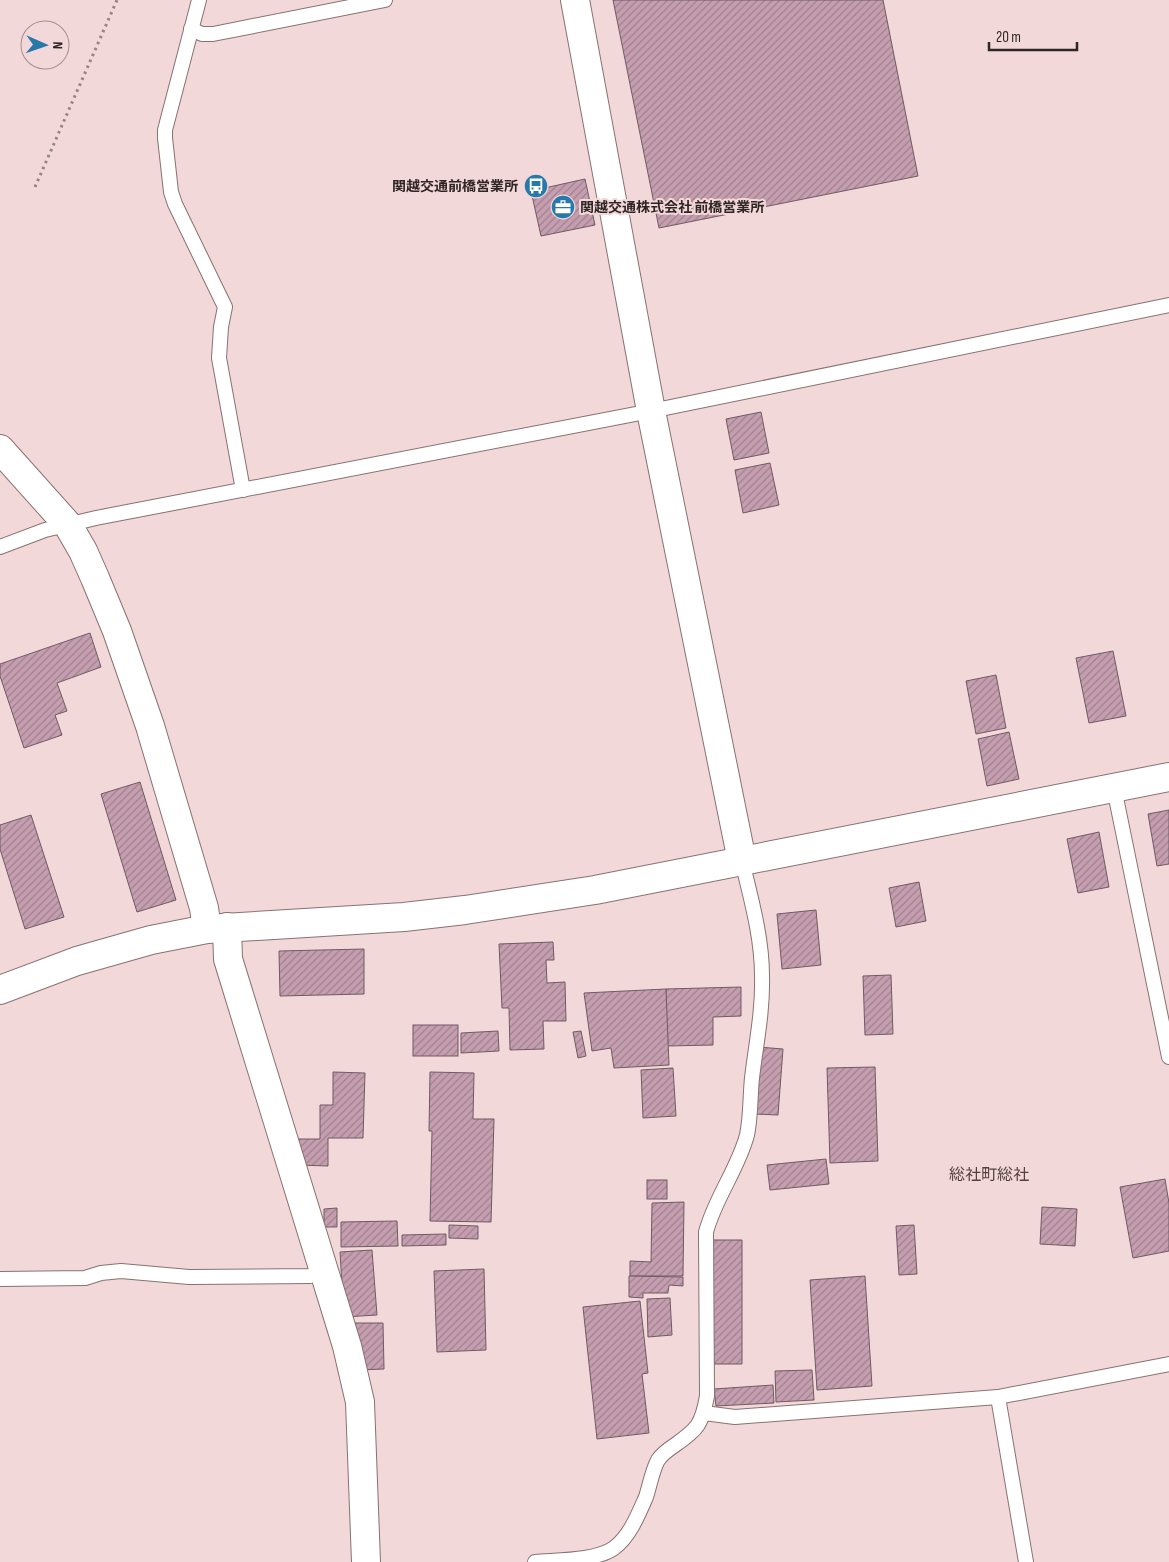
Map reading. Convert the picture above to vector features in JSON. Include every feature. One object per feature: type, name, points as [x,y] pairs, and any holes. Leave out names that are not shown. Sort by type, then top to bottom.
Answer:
[{"type":"street","points":[[575,0],[651,411],[742,861]]},
{"type":"street","points":[[0,449],[68,525],[83,551],[117,632],[150,726],[204,908],[217,928],[228,959],[347,1346],[360,1402],[366,1562]]},
{"type":"street","points":[[0,990],[77,961],[151,940],[217,928],[404,916],[465,910],[595,890],[1169,777]]},
{"type":"lane","points":[[199,0],[165,130],[171,192],[175,204],[225,307],[221,327],[219,358],[243,490]]},
{"type":"lane","points":[[190,29],[202,34],[213,34],[385,0]]},
{"type":"lane","points":[[0,547],[45,530],[96,518],[651,411],[1169,305]]},
{"type":"lane","points":[[1114,788],[1169,1057]]},
{"type":"lane","points":[[535,1562],[589,1557],[605,1558],[624,1539],[637,1516],[651,1484],[658,1461],[667,1451],[693,1432],[704,1413],[707,1396],[706,1232],[710,1217],[747,1134],[762,1000],[760,950],[756,919],[742,861]]},
{"type":"lane","points":[[0,1279],[85,1278],[101,1273],[121,1271],[189,1277],[310,1276],[324,1270]]},
{"type":"lane","points":[[704,1413],[735,1417],[998,1397],[1169,1364]]},
{"type":"lane","points":[[998,1397],[1026,1562]]},
{"type":"path","points":[[35,187],[118,0]]},
{"type":"building","points":[[613,0],[883,0],[918,176],[659,228]]},
{"type":"building","points":[[585,179],[595,225],[541,236],[531,191]]},
{"type":"building","points":[[761,412],[769,453],[734,460],[726,419]]},
{"type":"building","points":[[770,463],[779,505],[743,513],[735,470]]},
{"type":"building","points":[[90,633],[101,667],[57,683],[67,711],[55,715],[62,735],[24,748],[0,676],[0,664]]},
{"type":"building","points":[[1113,651],[1126,716],[1089,723],[1076,658]]},
{"type":"building","points":[[996,675],[1006,728],[976,734],[966,681]]},
{"type":"building","points":[[1009,732],[1019,779],[987,786],[978,739]]},
{"type":"building","points":[[140,782],[176,900],[137,912],[101,794]]},
{"type":"building","points":[[1169,810],[1169,864],[1157,866],[1148,814]]},
{"type":"building","points":[[31,815],[64,917],[25,929],[0,849],[0,825]]},
{"type":"building","points":[[1099,832],[1109,887],[1078,893],[1067,839]]},
{"type":"building","points":[[919,882],[926,921],[896,927],[889,888]]},
{"type":"building","points":[[816,910],[821,965],[782,969],[777,914]]},
{"type":"building","points":[[553,942],[554,960],[546,960],[547,983],[565,982],[566,1021],[543,1021],[544,1049],[510,1050],[509,1008],[502,1008],[499,944]]},
{"type":"building","points":[[364,949],[364,994],[280,996],[279,951]]},
{"type":"building","points":[[891,975],[893,1034],[865,1035],[863,976]]},
{"type":"building","points":[[741,987],[741,1016],[713,1017],[713,1045],[667,1046],[666,989]]},
{"type":"building","points":[[666,989],[669,1065],[614,1068],[611,1048],[592,1051],[584,993]]},
{"type":"building","points":[[413,1025],[458,1025],[458,1056],[413,1056]]},
{"type":"building","points":[[498,1031],[499,1051],[461,1053],[461,1033]]},
{"type":"building","points":[[581,1031],[586,1056],[578,1058],[573,1032]]},
{"type":"building","points":[[758,1047],[783,1049],[778,1115],[754,1114]]},
{"type":"building","points":[[875,1067],[878,1161],[830,1163],[827,1068]]},
{"type":"building","points":[[673,1068],[676,1116],[643,1118],[641,1070]]},
{"type":"building","points":[[333,1072],[365,1073],[363,1138],[328,1138],[328,1166],[297,1165],[297,1139],[320,1139],[320,1105],[333,1105]]},
{"type":"building","points":[[430,1072],[474,1073],[473,1119],[494,1119],[491,1222],[430,1221],[432,1131],[429,1131]]},
{"type":"building","points":[[826,1159],[829,1184],[770,1190],[767,1165]]},
{"type":"building","points":[[1165,1179],[1169,1203],[1169,1251],[1133,1258],[1120,1187]]},
{"type":"building","points":[[647,1180],[667,1180],[667,1199],[647,1199]]},
{"type":"building","points":[[684,1202],[683,1276],[630,1276],[630,1261],[651,1262],[652,1203]]},
{"type":"building","points":[[1042,1207],[1077,1209],[1075,1246],[1040,1244]]},
{"type":"building","points":[[337,1208],[337,1227],[324,1227],[324,1209]]},
{"type":"building","points":[[397,1221],[398,1246],[341,1247],[341,1222]]},
{"type":"building","points":[[449,1225],[478,1226],[478,1239],[449,1238]]},
{"type":"building","points":[[914,1225],[917,1274],[899,1275],[896,1226]]},
{"type":"building","points":[[446,1234],[446,1245],[402,1246],[402,1235]]},
{"type":"building","points":[[710,1240],[742,1240],[742,1364],[709,1364]]},
{"type":"building","points":[[372,1250],[377,1315],[344,1317],[340,1252]]},
{"type":"building","points":[[484,1269],[486,1350],[437,1352],[434,1271]]},
{"type":"building","points":[[629,1276],[683,1277],[683,1286],[669,1285],[668,1293],[643,1293],[643,1298],[629,1297]]},
{"type":"building","points":[[865,1276],[872,1386],[817,1390],[810,1280]]},
{"type":"building","points":[[670,1298],[672,1335],[648,1337],[647,1299]]},
{"type":"building","points":[[640,1301],[648,1373],[642,1374],[649,1433],[597,1439],[583,1307]]},
{"type":"building","points":[[355,1323],[383,1323],[384,1369],[357,1370]]},
{"type":"building","points":[[812,1370],[814,1400],[776,1402],[775,1371]]},
{"type":"building","points":[[773,1385],[774,1403],[716,1406],[714,1389]]},
{"type":"place","name":"関越交通前橋営業所","points":[[536,186]]},
{"type":"place","name":"関越交通株式会社 前橋営業所","points":[[563,207]]},
{"type":"district","name":"総社町総社","points":[[989,1174]]}]
